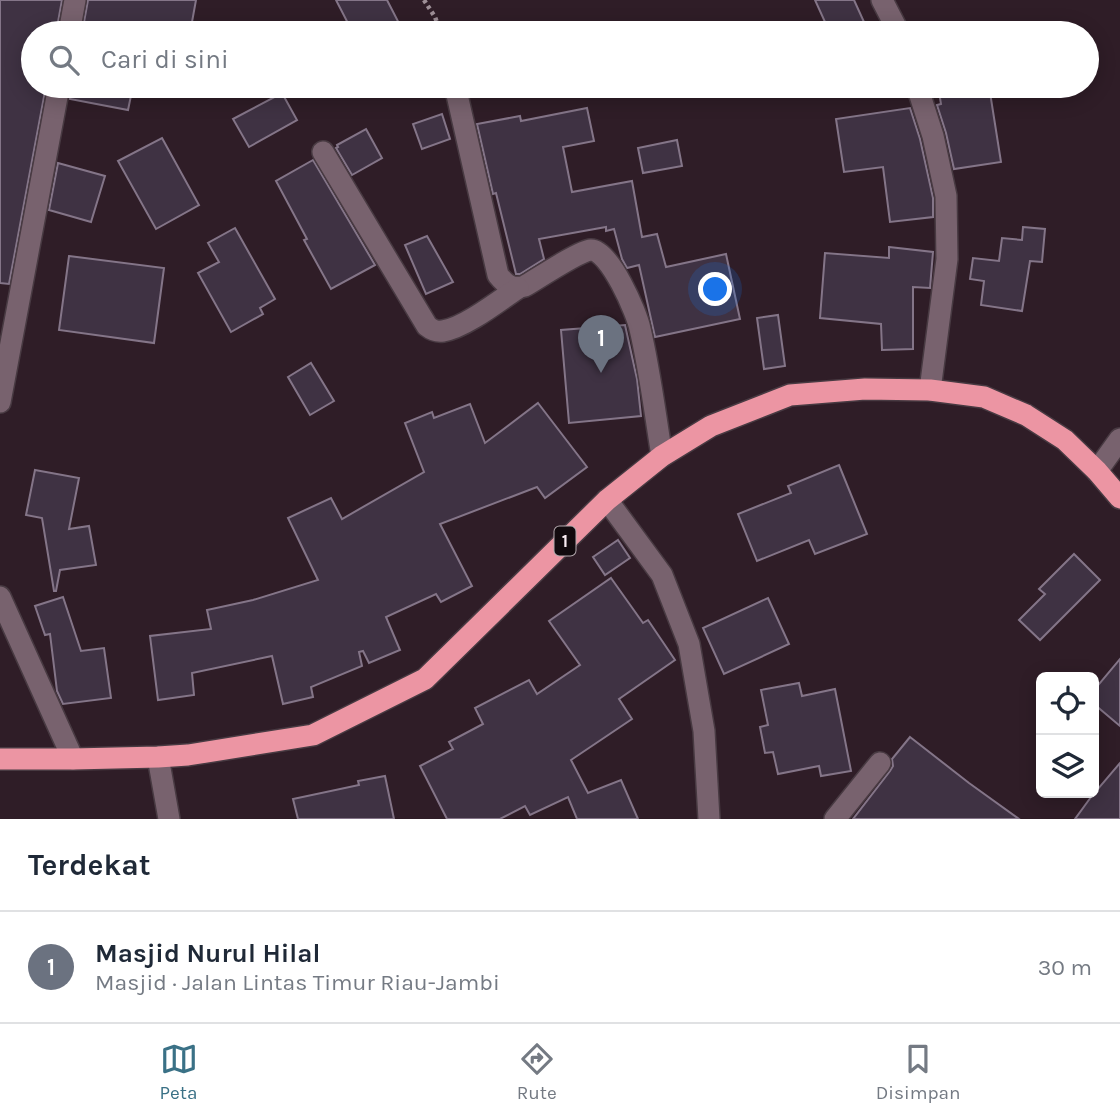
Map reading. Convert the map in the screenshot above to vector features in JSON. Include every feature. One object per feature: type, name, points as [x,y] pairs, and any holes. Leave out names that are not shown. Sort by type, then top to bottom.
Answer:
[{"type":"highway","name":"1","points":[[0,759],[73,760],[188,755],[313,735],[425,679],[607,500],[662,456],[711,426],[790,396],[864,389],[930,390],[984,397],[1026,415],[1065,440],[1120,498]]},
{"type":"street","points":[[71,21],[75,0]]},
{"type":"street","points":[[882,0],[893,21]]},
{"type":"street","points":[[0,402],[57,98]]},
{"type":"street","points":[[458,98],[498,275],[504,283],[518,288]]},
{"type":"street","points":[[921,98],[933,135],[946,196],[947,259],[930,390]]},
{"type":"street","points":[[323,152],[427,326],[433,330],[446,330],[477,316],[518,288],[589,250],[599,253],[607,260],[640,326],[662,456]]},
{"type":"street","points":[[1097,471],[1120,439]]},
{"type":"street","points":[[607,500],[663,575],[689,644],[704,731],[709,819]]},
{"type":"street","points":[[0,597],[73,760]]},
{"type":"street","points":[[158,757],[169,819]]},
{"type":"street","points":[[835,819],[880,763]]},
{"type":"path","points":[[424,0],[436,21]]},
{"type":"building","points":[[0,0],[62,0],[58,21],[21,21],[21,98],[44,98],[9,284],[0,283]]},
{"type":"building","points":[[88,0],[196,0],[192,21],[84,21]]},
{"type":"building","points":[[336,0],[387,0],[398,21],[347,21]]},
{"type":"building","points":[[815,0],[854,0],[864,21],[825,21]]},
{"type":"building","points":[[70,98],[130,98],[128,110]]},
{"type":"building","points":[[273,98],[285,98],[297,120],[249,147],[233,119]]},
{"type":"building","points":[[940,98],[991,98],[1001,162],[954,169],[937,105],[941,104]]},
{"type":"building","points":[[587,108],[594,141],[563,147],[572,192],[632,181],[642,237],[657,234],[666,267],[726,254],[740,319],[655,337],[639,265],[627,268],[614,229],[606,231],[606,227],[539,239],[544,259],[516,274],[496,193],[493,194],[477,124],[520,116],[521,121]]},
{"type":"building","points":[[910,108],[933,198],[933,217],[890,222],[883,167],[844,172],[836,119]]},
{"type":"building","points":[[442,114],[450,139],[422,149],[413,124]]},
{"type":"building","points":[[366,129],[382,158],[352,175],[336,148]]},
{"type":"building","points":[[162,138],[199,205],[156,229],[118,161]]},
{"type":"building","points":[[677,140],[682,166],[643,173],[638,148]]},
{"type":"building","points":[[313,160],[375,265],[331,289],[276,181]]},
{"type":"building","points":[[58,163],[105,176],[91,222],[49,210]]},
{"type":"building","points":[[1023,227],[1045,229],[1042,262],[1030,261],[1022,311],[981,305],[984,281],[970,279],[973,258],[999,261],[1002,238],[1022,240]]},
{"type":"building","points":[[235,228],[275,299],[260,308],[263,314],[231,332],[198,273],[219,262],[208,243]]},
{"type":"building","points":[[427,236],[453,282],[426,294],[405,245]]},
{"type":"building","points":[[889,247],[933,252],[930,288],[913,287],[913,349],[882,350],[881,324],[820,318],[825,253],[889,258]]},
{"type":"building","points":[[69,256],[164,268],[154,343],[59,330]]},
{"type":"building","points":[[778,315],[785,366],[764,369],[757,318]]},
{"type":"building","points":[[625,325],[637,379],[641,416],[569,423],[561,330]]},
{"type":"building","points":[[311,363],[334,401],[310,415],[288,377]]},
{"type":"building","points":[[538,403],[587,467],[545,498],[537,487],[440,524],[472,586],[441,602],[436,594],[386,617],[400,650],[369,663],[363,651],[359,652],[362,666],[311,687],[313,697],[283,704],[272,656],[192,673],[194,695],[158,700],[150,636],[211,629],[207,610],[253,600],[318,580],[288,518],[331,498],[342,519],[424,472],[405,423],[432,412],[434,418],[470,404],[485,443]]},
{"type":"building","points":[[839,465],[867,534],[815,554],[809,540],[757,561],[738,514],[791,493],[788,486]]},
{"type":"building","points":[[35,470],[79,478],[69,529],[89,526],[96,565],[60,570],[56,591],[42,518],[26,515]]},
{"type":"building","points":[[618,540],[630,558],[605,575],[593,557]]},
{"type":"building","points":[[1074,554],[1100,580],[1040,640],[1019,620],[1045,594],[1039,589]]},
{"type":"building","points":[[611,578],[643,623],[648,620],[675,660],[619,699],[632,719],[571,760],[588,793],[621,780],[638,819],[577,819],[568,797],[530,815],[525,806],[500,819],[447,819],[420,766],[453,749],[449,742],[483,724],[475,708],[529,680],[537,694],[580,665],[549,621]]},
{"type":"building","points":[[63,597],[81,651],[104,648],[111,698],[63,704],[57,691],[50,634],[45,635],[35,606]]},
{"type":"building","points":[[768,598],[789,644],[724,674],[703,628]]},
{"type":"building","points":[[1120,659],[1120,726],[1099,708],[1099,684]]},
{"type":"building","points":[[799,683],[802,696],[835,689],[851,771],[821,776],[819,766],[778,774],[773,752],[765,753],[760,727],[768,725],[761,690]]},
{"type":"building","points":[[910,737],[1019,819],[853,819],[890,771],[893,766],[892,759]]},
{"type":"building","points":[[1120,763],[1120,819],[1075,819],[1090,798],[1099,798],[1099,788]]},
{"type":"building","points":[[385,776],[394,819],[298,819],[293,799],[359,785],[358,781]]},
{"type":"place","name":"Masjid Nurul Hilal","points":[[601,373]]}]
